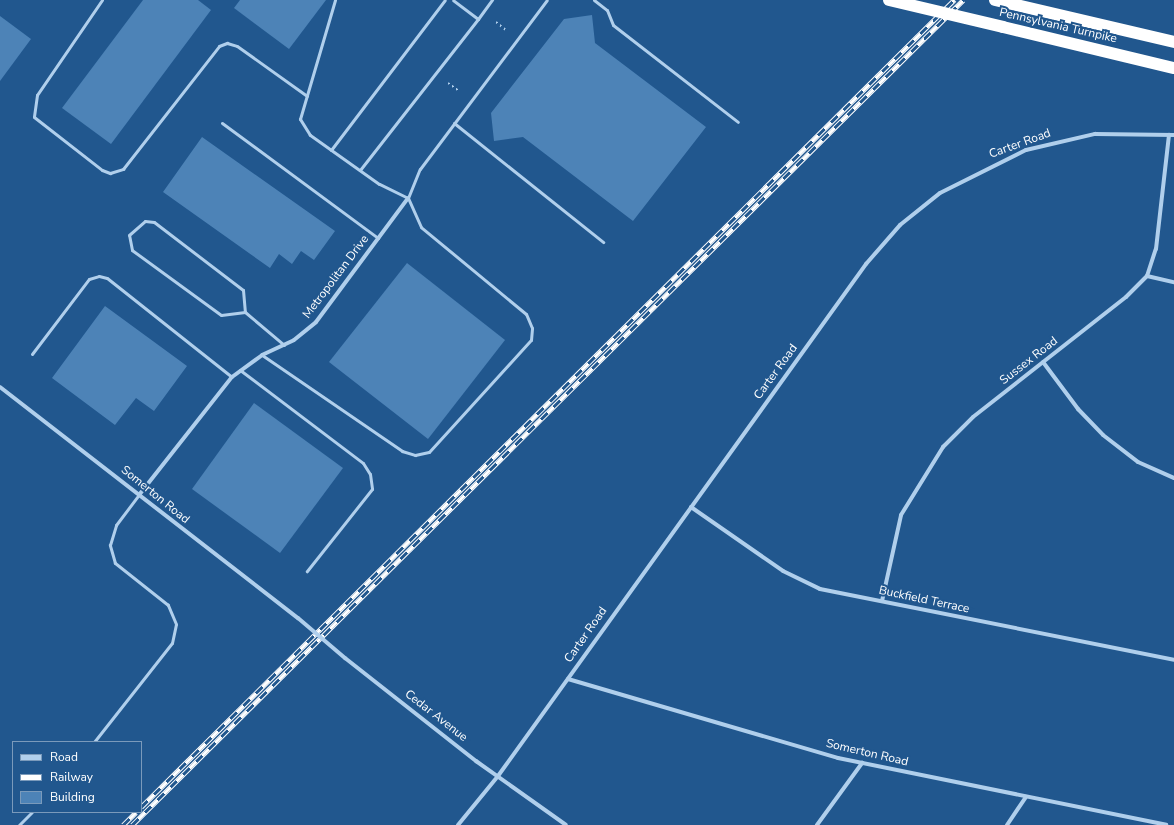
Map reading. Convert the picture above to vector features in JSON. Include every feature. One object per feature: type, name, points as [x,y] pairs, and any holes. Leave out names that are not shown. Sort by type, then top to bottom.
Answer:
[{"type":"highway","name":"Pennsylvania Turnpike","points":[[889,0],[1174,68]]},
{"type":"highway","name":"Pennsylvania Turnpike","points":[[995,0],[1174,42]]},
{"type":"street","name":"Carter Road","points":[[458,825],[498,776],[866,264],[926,203],[1002,159],[1056,141],[1095,134],[1172,135]]},
{"type":"street","name":"Sussex Road","points":[[882,601],[901,515],[928,468],[960,429],[1126,297],[1147,276],[1156,249],[1172,135]]},
{"type":"street","name":"Metropolitan Drive","points":[[139,495],[232,377],[262,355],[284,345],[316,322],[408,198]]},
{"type":"street","points":[[1147,276],[1174,282]]},
{"type":"street","points":[[1043,362],[1078,409],[1103,435],[1138,462],[1174,478]]},
{"type":"street","name":"Somerton Road","points":[[0,387],[298,618]]},
{"type":"street","name":"Buckfield Terrace","points":[[691,508],[808,585],[1174,660]]},
{"type":"street","name":"Cedar Avenue","points":[[298,618],[346,658],[498,776],[566,825]]},
{"type":"street","name":"Somerton Road","points":[[568,678],[862,763],[1166,825]]},
{"type":"street","points":[[817,825],[862,763]]},
{"type":"street","points":[[1007,825],[1026,797]]},
{"type":"lane","points":[[102,0],[37,95],[34,117],[102,170],[110,173],[123,169],[219,46],[227,43],[237,46],[306,96]]},
{"type":"lane","points":[[262,355],[402,451],[415,455],[429,452],[531,340],[532,328],[526,314],[421,227],[408,198],[360,170],[310,135],[300,119],[335,0]]},
{"type":"lane","points":[[331,150],[445,0]]},
{"type":"lane","points":[[453,0],[478,19]]},
{"type":"lane","points":[[360,170],[492,0]]},
{"type":"lane","points":[[408,198],[420,169],[547,0]]},
{"type":"lane","points":[[594,0],[607,10],[613,25],[738,122]]},
{"type":"lane","points":[[222,123],[378,238]]},
{"type":"lane","points":[[454,124],[603,242]]},
{"type":"lane","points":[[245,312],[221,315],[132,250],[129,235],[138,225],[154,222],[243,290],[245,312],[284,345]]},
{"type":"lane","points":[[32,354],[89,279],[99,276],[107,278],[232,377]]},
{"type":"lane","points":[[240,370],[363,463],[370,474],[372,489],[307,571]]},
{"type":"lane","points":[[95,741],[172,643],[176,624],[168,605],[115,563],[110,545],[116,525],[139,495]]},
{"type":"lane","points":[[19,825],[31,813]]},
{"type":"path","points":[[496,22],[506,30]]},
{"type":"path","points":[[448,83],[459,91]]},
{"type":"building","points":[[143,0],[198,0],[211,10],[111,144],[62,108]]},
{"type":"building","points":[[240,0],[326,0],[289,49],[234,8]]},
{"type":"building","points":[[592,15],[595,43],[706,127],[633,221],[523,137],[494,141],[491,113],[564,19]]},
{"type":"building","points":[[0,16],[31,39],[0,81]]},
{"type":"building","points":[[202,137],[335,231],[314,260],[301,251],[292,264],[279,254],[270,268],[163,192]]},
{"type":"building","points":[[407,263],[505,340],[428,439],[329,362]]},
{"type":"building","points":[[105,306],[187,366],[154,411],[136,398],[115,425],[52,378]]},
{"type":"building","points":[[254,403],[343,468],[280,553],[192,489]]},
{"type":"railway","points":[[142,806],[954,0]]},
{"type":"railway","points":[[132,825],[963,0]]},
{"type":"railway","points":[[123,825],[135,813]]}]
